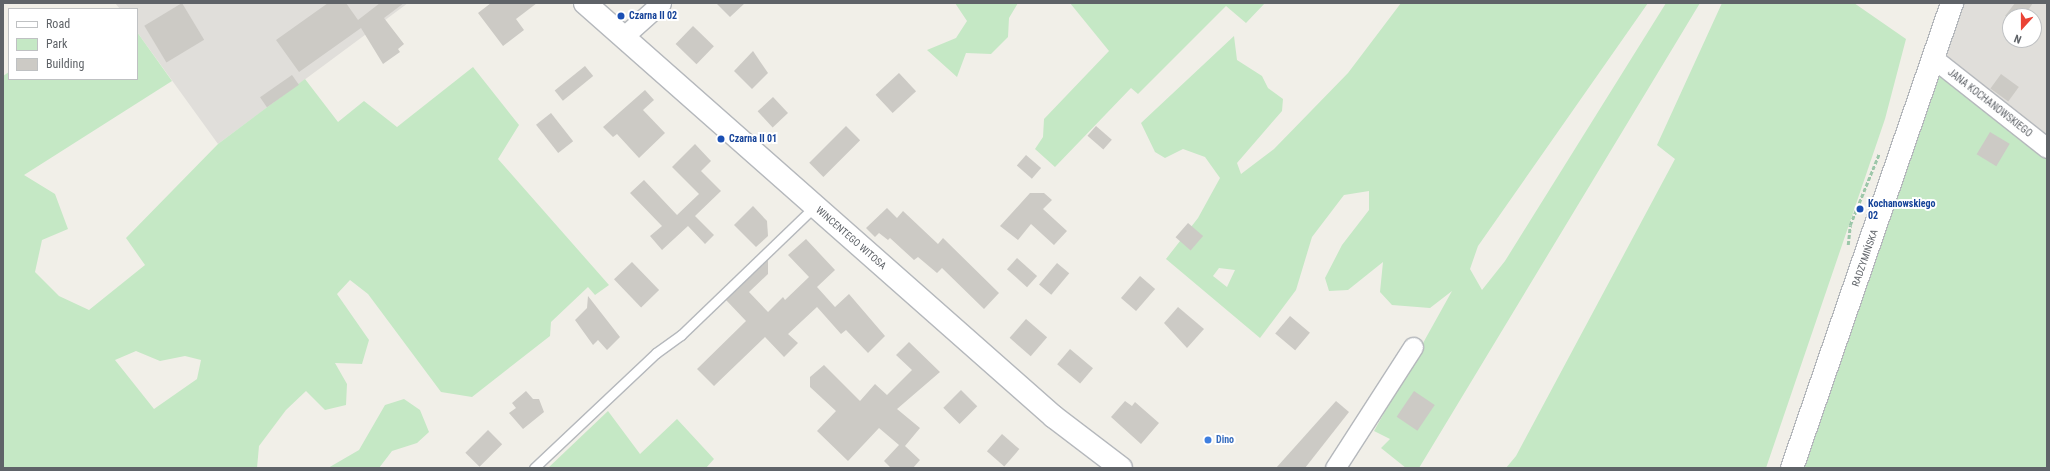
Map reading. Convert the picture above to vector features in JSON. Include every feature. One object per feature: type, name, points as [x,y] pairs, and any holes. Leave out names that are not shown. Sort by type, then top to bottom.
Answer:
[{"type":"main road","name":"WINCENTEGO WITOSA","points":[[585,3],[1048,412],[1121,468]]},
{"type":"main road","name":"RADZYMIŃSKA","points":[[1792,468],[1952,3]]},
{"type":"street","points":[[623,37],[661,3]]},
{"type":"street","name":"JANA KOCHANOWSKIEGO","points":[[1933,58],[2047,148]]},
{"type":"street","points":[[1335,468],[1413,347]]},
{"type":"lane","points":[[534,468],[656,353],[681,335],[815,206]]},
{"type":"shaded area","points":[[115,3],[408,3],[218,144],[138,33],[138,8],[119,8]]},
{"type":"shaded area","points":[[1954,3],[2047,3],[2047,144],[1936,60]]},
{"type":"green space","points":[[955,3],[1018,3],[1009,18],[1008,37],[991,54],[966,53],[957,77],[927,50],[956,38],[967,21]]},
{"type":"green space","points":[[1070,3],[1265,3],[1246,23],[1226,6],[1138,94],[1131,88],[1055,167],[1035,149],[1043,137],[1044,119],[1109,51]]},
{"type":"green space","points":[[1401,3],[1648,3],[1478,246],[1470,269],[1482,290],[1505,261],[1666,3],[1700,3],[1419,468],[1406,468],[1381,448],[1390,439],[1374,431],[1452,291],[1430,308],[1392,305],[1380,292],[1383,262],[1348,290],[1329,291],[1325,278],[1342,245],[1369,210],[1369,191],[1344,195],[1312,237],[1296,290],[1260,338],[1166,259],[1198,218],[1220,178],[1205,157],[1183,149],[1165,158],[1155,152],[1141,123],[1234,36],[1237,60],[1262,76],[1268,88],[1283,99],[1282,111],[1237,163],[1241,174],[1274,149],[1348,73]],"holes":[[[1219,268],[1235,270],[1227,287],[1213,276]]]},
{"type":"green space","points":[[1722,3],[1854,3],[1906,39],[1885,119],[1766,468],[1506,468],[1516,456],[1675,159],[1657,145]]},
{"type":"green space","points":[[138,33],[172,81],[24,175],[55,194],[68,229],[42,240],[35,272],[59,296],[89,310],[145,265],[126,238],[218,144],[305,79],[338,122],[364,101],[397,127],[473,67],[519,125],[498,159],[609,285],[595,295],[588,287],[551,322],[550,336],[472,397],[441,392],[368,294],[350,280],[337,294],[369,340],[362,364],[335,363],[347,384],[346,405],[325,410],[306,391],[286,410],[259,446],[257,468],[3,468],[3,76],[8,73],[8,80],[138,80]],"holes":[[[136,351],[160,361],[185,356],[201,360],[197,379],[154,409],[115,360]]]},
{"type":"green space","points":[[1936,60],[2047,148],[2047,468],[1793,468]]},
{"type":"green space","points":[[404,399],[420,410],[429,432],[417,443],[392,451],[379,468],[328,468],[359,450],[385,405]]},
{"type":"green space","points":[[608,411],[640,454],[677,419],[714,459],[706,468],[548,468]]},
{"type":"building","points":[[182,3],[204,40],[166,63],[144,26]]},
{"type":"building","points":[[328,3],[346,3],[358,20],[380,3],[404,3],[384,18],[404,44],[398,49],[400,52],[383,64],[361,28],[299,72],[276,40]]},
{"type":"building","points":[[491,3],[537,3],[516,19],[524,30],[503,46],[478,13]]},
{"type":"building","points":[[716,3],[745,3],[730,17]]},
{"type":"building","points":[[2015,3],[2033,3],[2030,8],[2011,8]]},
{"type":"building","points":[[693,26],[714,46],[696,64],[676,44]]},
{"type":"building","points":[[753,51],[768,73],[752,89],[734,71]]},
{"type":"building","points":[[585,66],[593,76],[563,101],[555,91]]},
{"type":"building","points":[[899,73],[916,91],[893,113],[876,95]]},
{"type":"building","points":[[2001,74],[2019,87],[2008,101],[1990,89]]},
{"type":"building","points":[[292,75],[299,85],[267,107],[260,97]]},
{"type":"building","points":[[645,90],[654,100],[643,110],[665,133],[639,158],[617,134],[613,137],[603,127]]},
{"type":"building","points":[[773,97],[788,113],[773,127],[758,111]]},
{"type":"building","points":[[551,113],[573,141],[558,153],[536,125]]},
{"type":"building","points":[[846,126],[860,140],[823,177],[809,163]]},
{"type":"building","points":[[1096,126],[1112,140],[1103,150],[1087,136]]},
{"type":"building","points":[[1990,132],[2010,144],[1996,166],[1977,154]]},
{"type":"building","points":[[695,144],[711,161],[701,171],[721,191],[695,216],[714,235],[705,244],[688,226],[662,250],[650,236],[662,226],[630,193],[644,180],[677,215],[699,194],[672,167]]},
{"type":"building","points":[[1026,155],[1041,168],[1032,179],[1017,166]]},
{"type":"building","points":[[1030,193],[1044,193],[1052,200],[1043,209],[1067,231],[1054,245],[1031,224],[1018,240],[1000,226]]},
{"type":"building","points":[[753,206],[767,221],[768,236],[756,247],[734,225]]},
{"type":"building","points":[[887,208],[897,218],[903,211],[938,244],[943,238],[999,293],[984,309],[942,268],[937,273],[918,257],[914,260],[890,238],[888,240],[879,233],[875,237],[866,228]]},
{"type":"building","points":[[1188,223],[1203,236],[1191,250],[1176,237]]},
{"type":"building","points":[[806,239],[835,270],[817,287],[835,307],[849,294],[885,336],[868,353],[846,330],[841,334],[817,307],[788,334],[798,343],[784,357],[765,337],[714,386],[697,369],[746,321],[726,300],[768,260],[768,274],[749,292],[768,312],[783,297],[785,300],[809,277],[788,255]]},
{"type":"building","points":[[1017,258],[1037,276],[1027,287],[1007,269]]},
{"type":"building","points":[[632,262],[659,290],[641,307],[614,279]]},
{"type":"building","points":[[1057,263],[1069,273],[1051,295],[1039,284]]},
{"type":"building","points":[[1140,276],[1155,289],[1136,311],[1121,298]]},
{"type":"building","points":[[588,296],[620,337],[607,350],[598,340],[593,345],[575,320],[587,308]]},
{"type":"building","points":[[1178,307],[1204,329],[1187,348],[1164,323]]},
{"type":"building","points":[[1290,316],[1310,333],[1295,350],[1275,334]]},
{"type":"building","points":[[1026,319],[1047,337],[1031,356],[1010,338]]},
{"type":"building","points":[[909,342],[940,372],[897,409],[920,428],[905,446],[920,460],[913,468],[891,468],[884,461],[899,445],[879,428],[848,461],[817,431],[836,411],[810,387],[810,377],[824,365],[860,401],[875,384],[887,395],[912,370],[896,355]]},
{"type":"building","points":[[1070,349],[1093,368],[1080,384],[1057,364]]},
{"type":"building","points":[[961,390],[977,406],[960,424],[943,408]]},
{"type":"building","points":[[526,391],[533,399],[539,399],[544,412],[523,429],[509,413],[516,408],[512,403]]},
{"type":"building","points":[[1414,391],[1435,405],[1417,431],[1397,417]]},
{"type":"building","points":[[1125,401],[1132,406],[1135,402],[1159,423],[1141,444],[1111,417]]},
{"type":"building","points":[[1336,401],[1349,412],[1305,468],[1276,468]]},
{"type":"building","points":[[488,430],[502,444],[480,467],[465,453]]},
{"type":"building","points":[[1002,434],[1019,449],[1004,466],[987,451]]},
{"type":"place","name":"Czarna II 02","points":[[621,16]]},
{"type":"place","name":"Czarna II 01","points":[[721,139]]},
{"type":"place","name":"Kochanowskiego 02","points":[[1860,209]]},
{"type":"place","name":"Dino","points":[[1208,440]]}]
